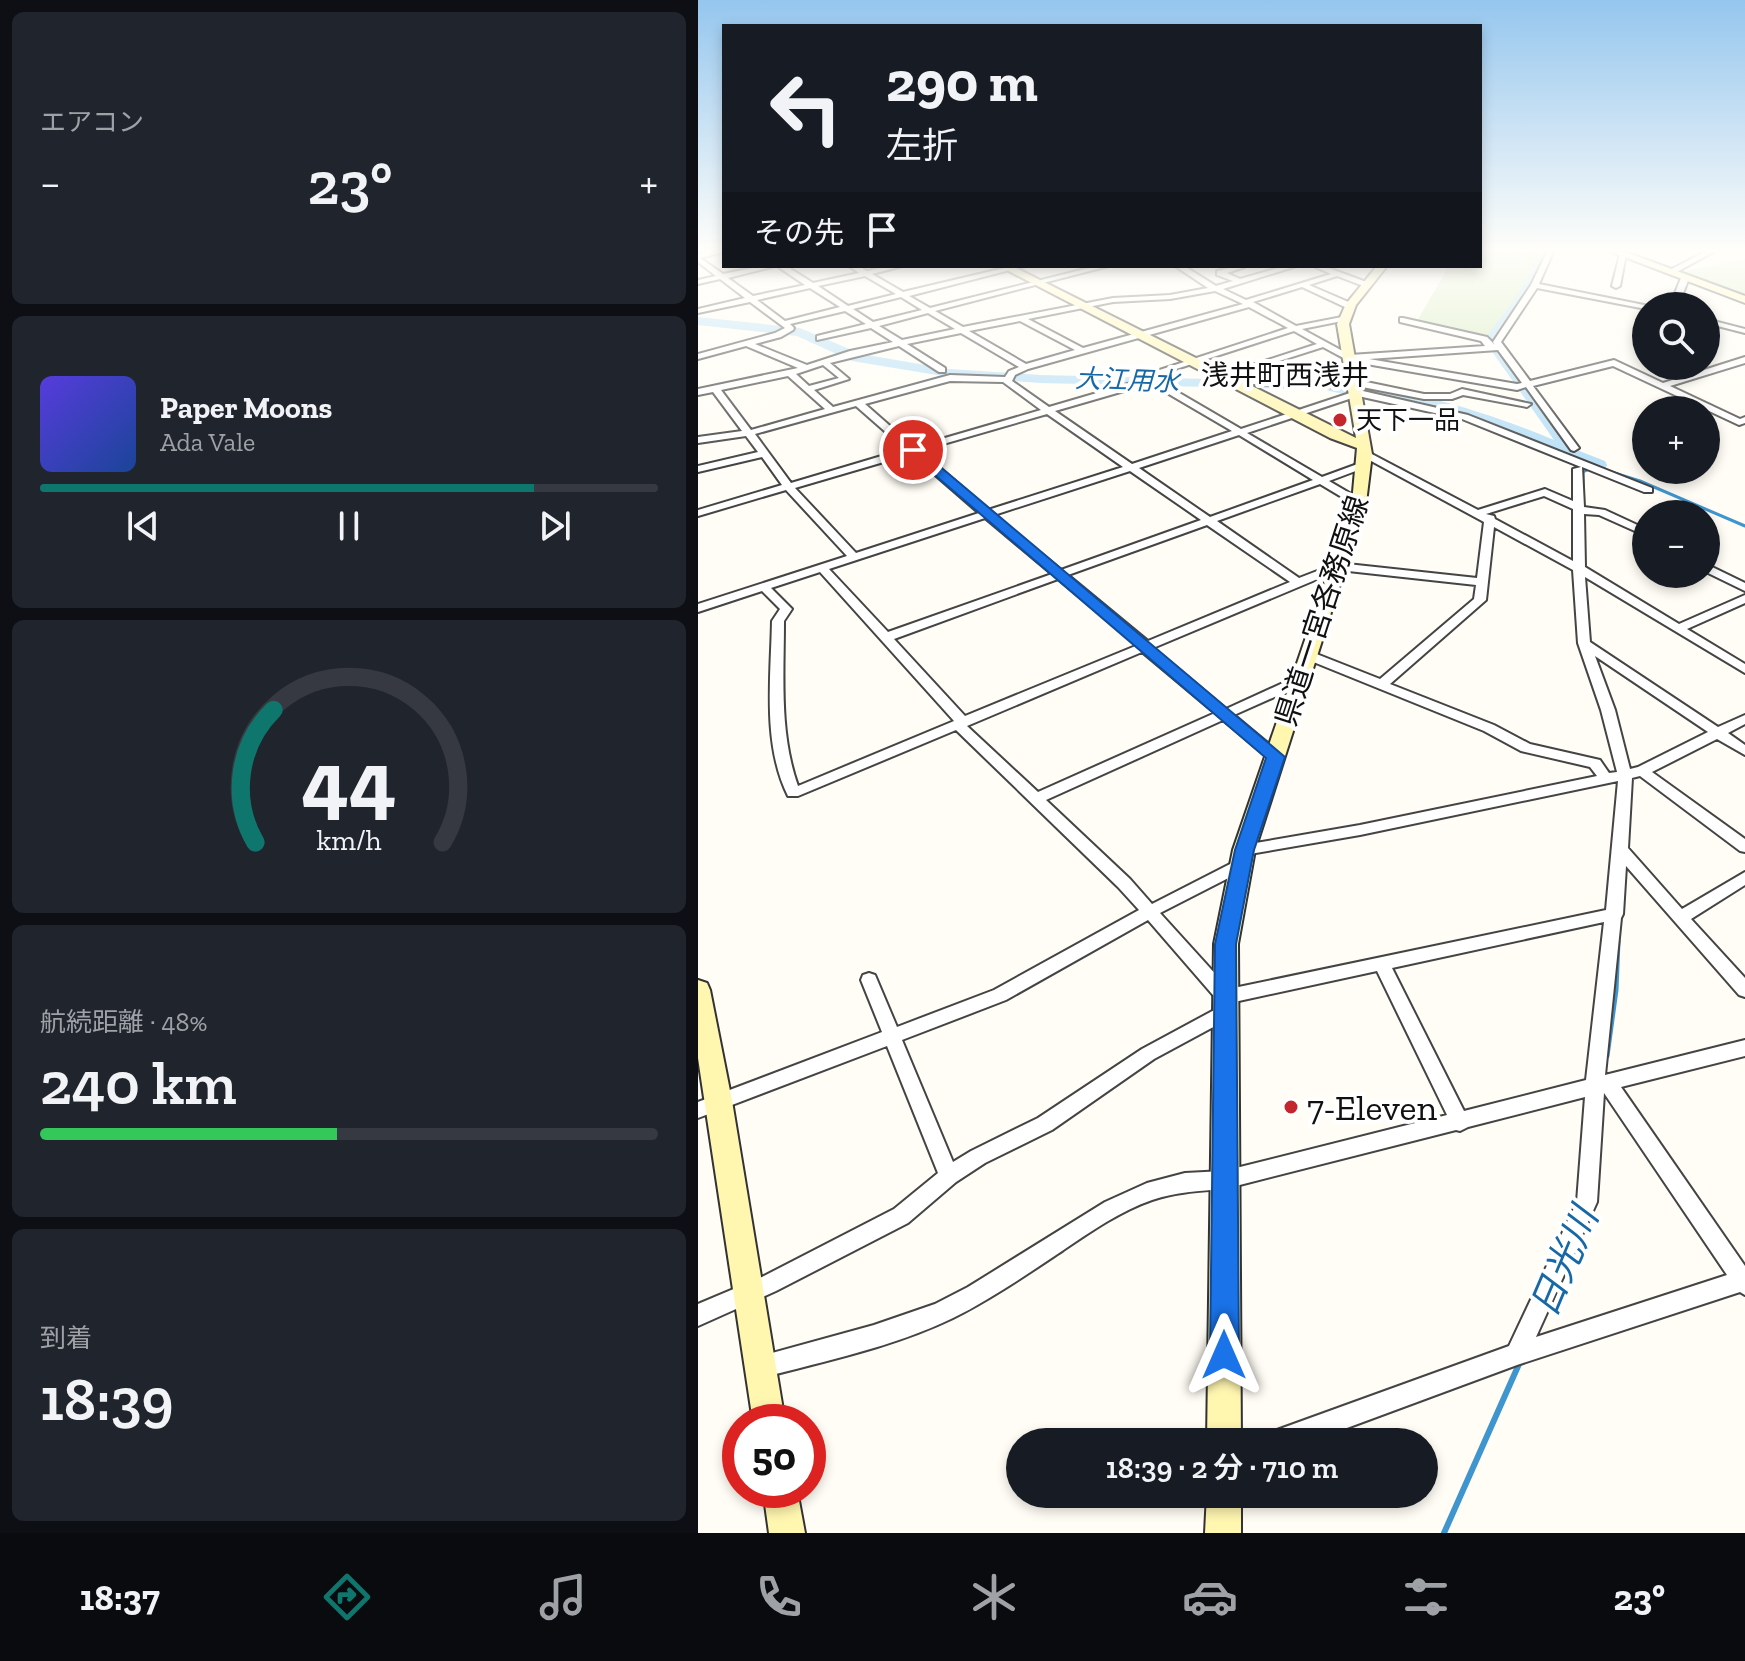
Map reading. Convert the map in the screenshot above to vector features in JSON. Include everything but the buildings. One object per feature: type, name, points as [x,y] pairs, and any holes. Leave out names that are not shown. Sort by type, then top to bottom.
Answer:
[{"type":"main road","points":[[1113,322],[1294,413],[1365,455]]},
{"type":"main road","name":"県道一宮各務原線","points":[[1224,1428],[1226,944],[1242,858],[1359,503],[1365,455],[1343,333],[1344,322]]},
{"type":"main road","points":[[698,990],[709,1105],[749,1292],[766,1404]]},
{"type":"main road","points":[[783,1508],[787,1533]]},
{"type":"main road","points":[[1223,1533],[1224,1508]]},
{"type":"street","points":[[779,322],[786,328]]},
{"type":"street","points":[[698,357],[748,344],[805,322]]},
{"type":"street","points":[[865,322],[942,370]]},
{"type":"street","points":[[820,338],[885,322]]},
{"type":"street","points":[[947,322],[1025,367]]},
{"type":"street","points":[[698,392],[790,373],[899,343],[1008,322]]},
{"type":"street","points":[[1027,322],[1082,351]]},
{"type":"street","points":[[698,440],[749,433],[950,378],[1008,379],[1025,367],[1185,322]]},
{"type":"street","points":[[1282,322],[1349,358],[1510,386],[1528,386],[1614,363],[1739,422],[1745,420]]},
{"type":"street","points":[[1136,379],[1191,360],[1329,322]]},
{"type":"street","points":[[1410,322],[1484,339],[1495,347],[1574,448]]},
{"type":"street","points":[[1495,347],[1511,322]]},
{"type":"street","points":[[1720,325],[1745,331]]},
{"type":"street","points":[[748,344],[807,368]]},
{"type":"street","points":[[1233,381],[1324,344]]},
{"type":"street","points":[[1349,358],[1495,347]]},
{"type":"street","points":[[1662,386],[1743,362]]},
{"type":"street","points":[[807,389],[845,379],[825,363]]},
{"type":"street","points":[[698,608],[1294,413],[1355,388],[1387,364]]},
{"type":"street","points":[[790,373],[832,411]]},
{"type":"street","points":[[1008,379],[1008,385],[1050,410],[1299,583]]},
{"type":"street","points":[[1233,381],[1355,388],[1432,398],[1453,398],[1462,392],[1527,404]]},
{"type":"street","points":[[698,513],[1131,386],[1164,387],[1359,503]]},
{"type":"street","points":[[715,388],[789,487],[855,558]]},
{"type":"street","points":[[1355,388],[1465,417],[1648,490]]},
{"type":"street","points":[[859,404],[1276,757]]},
{"type":"street","points":[[698,469],[764,454]]},
{"type":"street","points":[[884,638],[1321,480],[1365,455],[1579,568],[1745,669]]},
{"type":"street","points":[[1517,1354],[1587,1202],[1601,1085],[1620,849],[1634,773],[1584,643],[1579,568],[1578,469]]},
{"type":"street","points":[[1485,516],[1545,492],[1578,508],[1601,512],[1632,526]]},
{"type":"street","points":[[1383,683],[1480,600],[1485,516]]},
{"type":"street","points":[[764,587],[786,609],[778,621],[778,727],[783,770],[793,793],[1338,566],[1482,582]]},
{"type":"street","points":[[822,568],[982,751],[1038,798],[1149,912],[1225,1005]]},
{"type":"street","points":[[1720,575],[1745,588]]},
{"type":"street","points":[[1679,628],[1745,599]]},
{"type":"street","points":[[1584,643],[1745,751]]},
{"type":"street","points":[[1310,656],[1489,728],[1526,748],[1595,763],[1606,779]]},
{"type":"street","points":[[1038,798],[1301,680]]},
{"type":"street","points":[[709,1105],[1000,995],[1242,858],[1634,773],[1745,719]]},
{"type":"street","points":[[1634,773],[1745,847]]},
{"type":"street","points":[[1620,849],[1745,990]]},
{"type":"street","points":[[1681,917],[1745,878]]},
{"type":"street","points":[[698,1315],[901,1216],[949,1176],[978,1157],[1045,1124],[1225,1005],[1382,964],[1615,914]]},
{"type":"street","points":[[1382,964],[1460,1123]]},
{"type":"street","points":[[869,980],[949,1176]]},
{"type":"street","points":[[761,1367],[869,1338],[943,1311],[1103,1215],[1155,1190],[1195,1179],[1224,1180],[1460,1123],[1745,1048]]},
{"type":"street","points":[[1315,1428],[1517,1354],[1744,1282],[1601,1085]]},
{"type":"green space","points":[[1419,322],[1502,322],[1489,338]]},
{"type":"waterway","name":"大江用水","points":[[703,322],[800,332],[857,358],[949,373],[1041,379],[1292,385]]},
{"type":"waterway","name":"日光川","points":[[1504,322],[1491,340],[1572,454]]},
{"type":"waterway","name":"大江用水","points":[[1328,387],[1363,389],[1433,403],[1501,425],[1572,454]]},
{"type":"waterway","name":"大江用水","points":[[1572,454],[1599,465]]},
{"type":"waterway","points":[[1595,467],[1640,481],[1745,526]]},
{"type":"waterway","name":"日光川","points":[[1583,497],[1583,472],[1587,470]]},
{"type":"waterway","name":"日光川","points":[[1607,1056],[1616,990],[1618,941]]},
{"type":"waterway","name":"日光川","points":[[1444,1533],[1519,1364]]},
{"type":"place","name":"天下一品","points":[[1340,420]]},
{"type":"place","name":"7-Eleven","points":[[1291,1107]]},
{"type":"district","name":"浅井町西浅井","points":[[1285,375]]},
{"type":"route","points":[[913,450],[1148,647],[1145,648],[1163,665],[1276,757],[1244,850],[1226,944],[1224,1355]]}]
